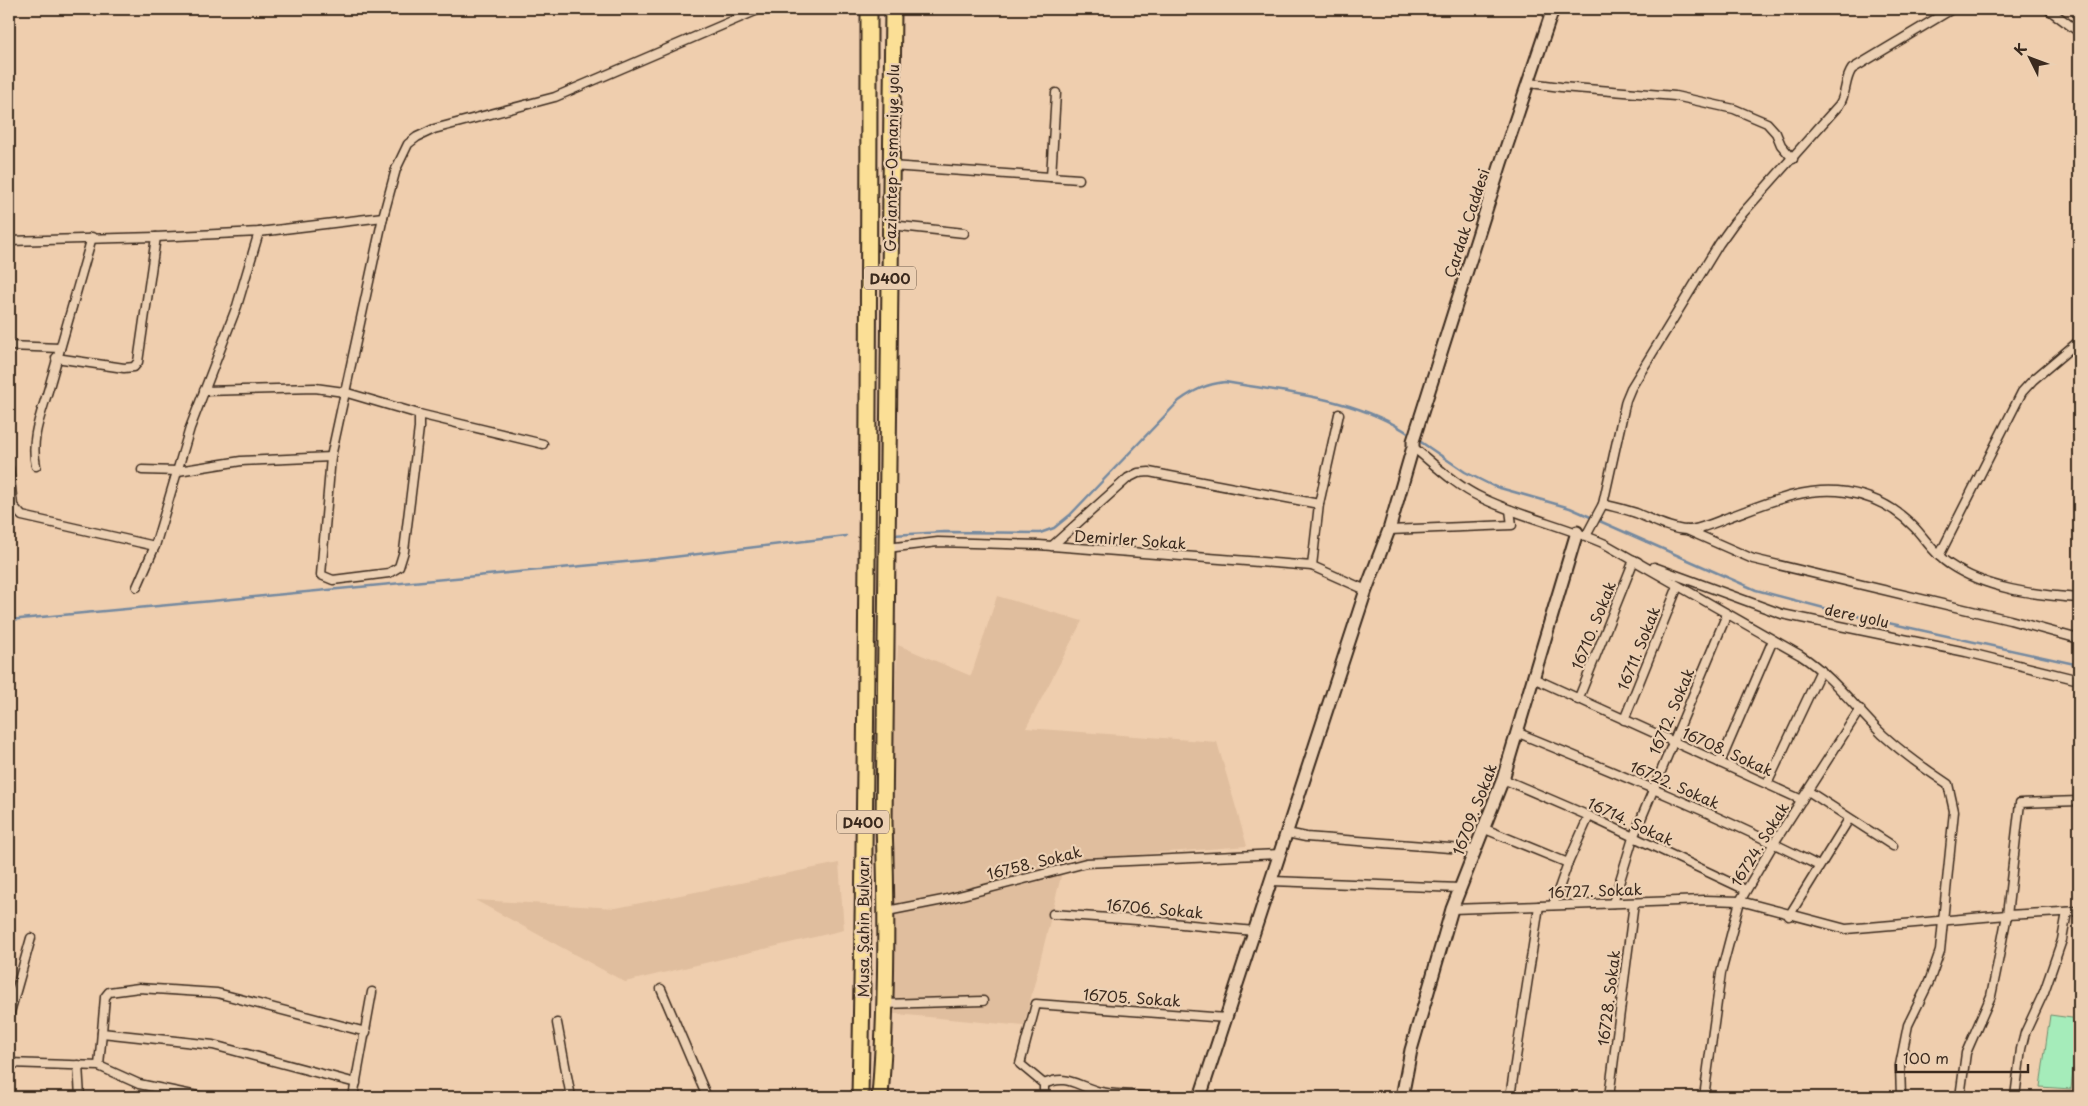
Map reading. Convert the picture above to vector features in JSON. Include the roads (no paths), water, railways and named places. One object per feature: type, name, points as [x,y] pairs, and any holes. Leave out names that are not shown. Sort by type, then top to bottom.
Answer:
[{"type":"highway","name":"Gaziantep-Osmaniye yolu","points":[[868,548],[869,9]]},
{"type":"highway","name":"Gaziantep-Osmaniye yolu","points":[[887,548],[893,9]]},
{"type":"highway","name":"Musa Şahin Bulvarı","points":[[860,1097],[868,548]]},
{"type":"highway","name":"Musa Şahin Bulvarı","points":[[880,1097],[887,911],[884,822],[887,548]]},
{"type":"main road","name":"Çardak Caddesi","points":[[1200,1097],[1366,590],[1389,530],[1413,444],[1461,288],[1553,9]]},
{"type":"main road","name":"16709. Sokak","points":[[1402,1097],[1411,1050],[1452,908],[1485,829],[1503,779],[1533,678],[1582,534]]},
{"type":"street","points":[[419,414],[419,428],[404,551],[399,567],[388,573],[333,580],[321,575],[331,457],[344,392],[383,217],[396,169],[408,144],[417,137],[434,129],[555,97],[760,9]]},
{"type":"street","points":[[1582,534],[1592,524],[1601,507],[1626,400],[1631,388],[1719,244],[1734,223],[1839,106],[1844,98],[1846,83],[1852,69],[1952,9]]},
{"type":"street","points":[[2048,9],[2079,32]]},
{"type":"street","points":[[1530,83],[1561,88],[1675,96],[1734,109],[1767,123],[1776,133],[1781,145],[1793,159]]},
{"type":"street","points":[[1050,177],[1056,93]]},
{"type":"street","points":[[891,166],[1079,179]]},
{"type":"street","points":[[9,240],[156,237],[259,232],[383,217]]},
{"type":"street","points":[[891,226],[964,234]]},
{"type":"street","points":[[137,587],[155,546],[190,428],[237,306],[259,232]]},
{"type":"street","points":[[36,466],[34,434],[92,237]]},
{"type":"street","points":[[56,358],[124,368],[134,367],[138,362],[156,237]]},
{"type":"street","points":[[1939,556],[2022,392],[2079,341]]},
{"type":"street","points":[[9,346],[60,348]]},
{"type":"street","points":[[204,391],[315,388],[344,392],[419,414],[543,444]]},
{"type":"street","points":[[1312,566],[1318,504],[1339,414]]},
{"type":"street","points":[[1413,444],[1459,484],[1480,497],[1510,510],[1582,534],[1605,544],[1812,663],[1884,735],[1948,784],[1954,811],[1940,951],[1929,982],[1908,1025],[1900,1065],[1901,1097]]},
{"type":"street","points":[[142,470],[178,471],[242,461],[331,457]]},
{"type":"street","points":[[9,468],[13,506],[22,516],[155,546]]},
{"type":"street","points":[[1052,546],[1118,487],[1138,473],[1149,472],[1318,504]]},
{"type":"street","points":[[1687,530],[1720,521],[1788,496],[1812,492],[1846,492],[1864,496],[1892,509],[1915,528],[1939,556],[1980,581],[2039,594],[2079,598]]},
{"type":"street","points":[[1601,507],[1633,512],[1667,526],[1687,530],[1753,559],[2010,620],[2079,639]]},
{"type":"street","points":[[1389,530],[1512,525],[1510,510]]},
{"type":"street","name":"Demirler Sokak","points":[[887,548],[938,542],[1052,546],[1312,566],[1366,590]]},
{"type":"street","name":"dere yolu","points":[[1634,560],[1782,614],[1966,652],[2079,680]]},
{"type":"street","name":"16710. Sokak","points":[[1578,700],[1634,560]]},
{"type":"street","name":"16711. Sokak","points":[[1624,720],[1678,586]]},
{"type":"street","name":"16712. Sokak","points":[[1613,904],[1633,838],[1727,614]]},
{"type":"street","points":[[1720,763],[1774,640]]},
{"type":"street","points":[[1767,784],[1821,670]]},
{"type":"street","name":"16708. Sokak","points":[[1533,678],[1802,800]]},
{"type":"street","name":"16724. Sokak","points":[[1704,1097],[1721,973],[1740,901],[1774,843],[1860,709]]},
{"type":"street","name":"16722. Sokak","points":[[1516,732],[1654,789],[1774,843],[1819,866]]},
{"type":"street","name":"16714. Sokak","points":[[1503,779],[1589,816],[1746,890]]},
{"type":"street","points":[[1808,791],[1893,846]]},
{"type":"street","points":[[1960,1097],[1966,1053],[1991,996],[2007,915],[2020,803],[2079,801]]},
{"type":"street","points":[[1553,905],[1568,863],[1589,816]]},
{"type":"street","points":[[1789,916],[1849,819]]},
{"type":"street","points":[[1485,829],[1568,863]]},
{"type":"street","points":[[1287,833],[1306,837],[1476,850]]},
{"type":"street","name":"16758. Sokak","points":[[887,911],[942,900],[1080,864],[1099,861],[1280,854]]},
{"type":"street","points":[[1272,881],[1460,888]]},
{"type":"street","name":"16727. Sokak","points":[[1452,908],[1705,900],[1740,901],[1789,916],[1846,930],[2007,915],[2079,911]]},
{"type":"street","name":"16728. Sokak","points":[[1609,1097],[1634,903]]},
{"type":"street","points":[[1510,1097],[1539,906]]},
{"type":"street","points":[[2015,1097],[2025,1033],[2044,992],[2062,940],[2068,912]]},
{"type":"street","name":"16706. Sokak","points":[[1053,914],[1254,931]]},
{"type":"street","points":[[9,1016],[31,938]]},
{"type":"street","points":[[99,1066],[105,997],[109,992],[140,988],[217,993],[366,1032]]},
{"type":"street","points":[[661,989],[707,1097]]},
{"type":"street","points":[[353,1097],[372,992]]},
{"type":"street","points":[[884,1004],[983,1001]]},
{"type":"street","name":"16705. Sokak","points":[[1044,1084],[1020,1064],[1036,1004],[1226,1018]]},
{"type":"street","points":[[557,1023],[572,1097]]},
{"type":"street","points":[[102,1033],[214,1045],[356,1083]]},
{"type":"street","points":[[9,1063],[99,1066],[139,1084],[202,1097]]},
{"type":"street","points":[[78,1065],[80,1097]]},
{"type":"street","points":[[1044,1097],[1044,1084],[1056,1079],[1072,1081],[1097,1091],[1147,1097]]},
{"type":"waterway","points":[[893,535],[944,532],[1040,533],[1054,528],[1070,515],[1179,401],[1212,384],[1225,382],[1322,399],[1368,413],[1411,435]]},
{"type":"waterway","points":[[1418,440],[1465,472],[1493,486],[1570,508],[1756,590],[1843,613],[2079,665]]},
{"type":"waterway","points":[[9,620],[657,559],[846,536]]}]
